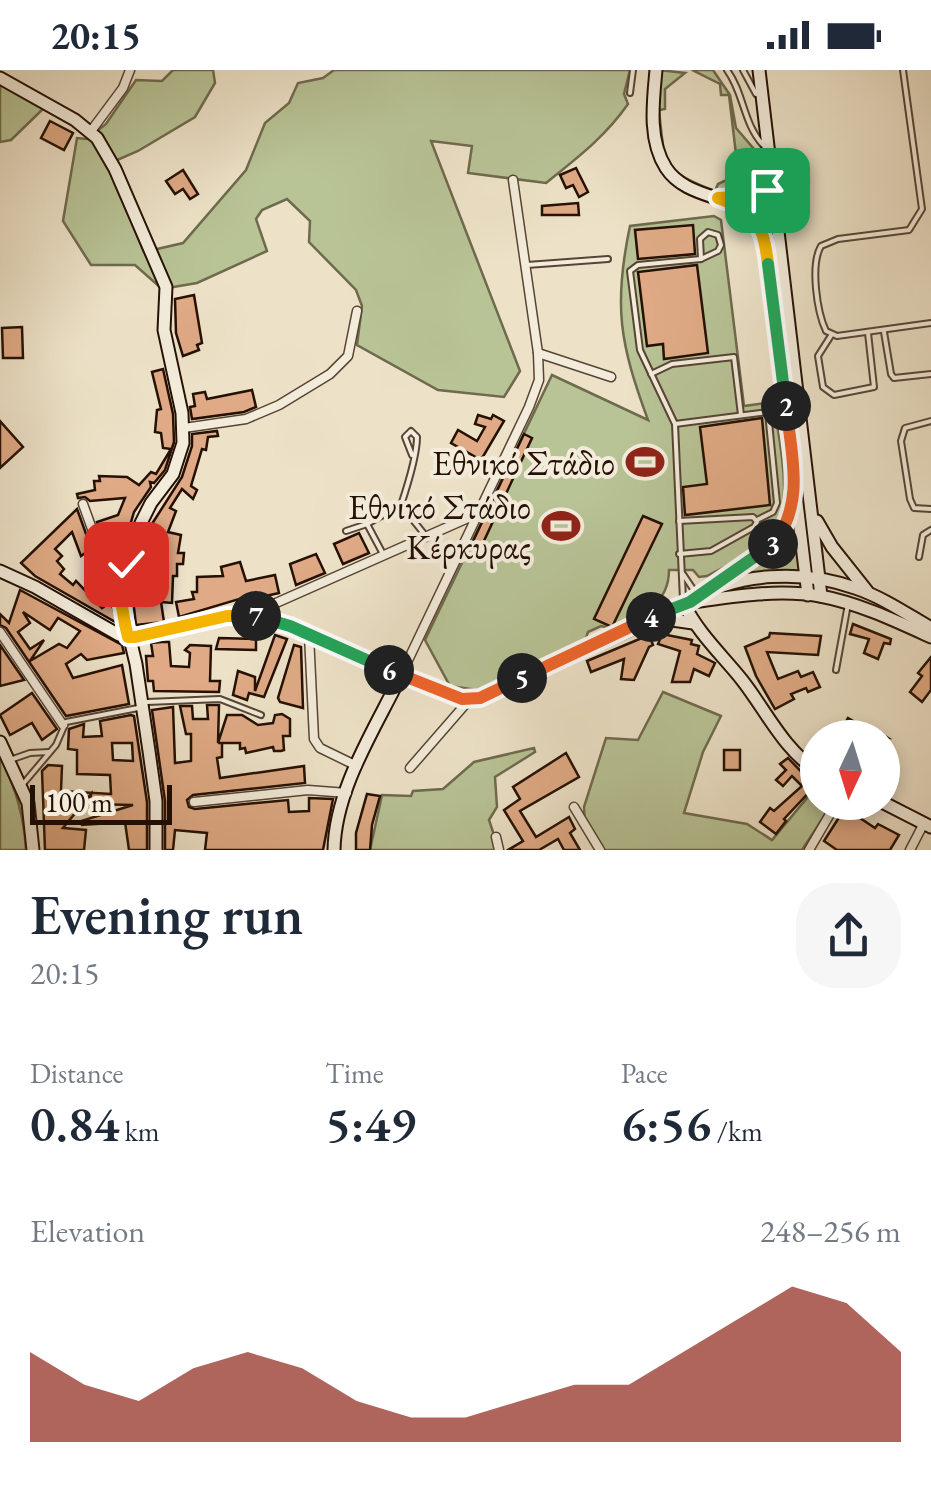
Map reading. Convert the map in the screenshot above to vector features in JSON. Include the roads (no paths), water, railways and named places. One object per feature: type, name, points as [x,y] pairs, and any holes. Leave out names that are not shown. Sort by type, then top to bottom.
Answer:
[{"type":"main road","points":[[656,70],[653,121],[666,168],[682,183],[745,210],[762,228],[812,508],[820,578],[815,596]]},
{"type":"main road","points":[[759,70],[773,180],[795,486],[806,577],[815,596]]},
{"type":"main road","points":[[0,78],[91,131],[115,169],[165,282],[164,330],[184,428],[178,465],[150,504],[131,548],[121,608],[142,704],[156,801],[156,850]]},
{"type":"main road","points":[[718,198],[762,194],[773,180]]},
{"type":"main road","points":[[0,572],[34,587],[107,631],[128,637],[227,616],[258,616],[448,695],[470,700],[694,597],[774,543],[788,520],[795,486]]},
{"type":"main road","points":[[812,508],[832,547],[869,594]]},
{"type":"main road","points":[[694,597],[751,580],[820,578],[869,594],[931,628]]},
{"type":"main road","points":[[694,597],[815,596],[848,604],[931,637]]},
{"type":"main road","points":[[693,623],[694,597]]},
{"type":"main road","points":[[650,618],[693,623],[800,758]]},
{"type":"main road","points":[[334,850],[356,766],[401,675]]},
{"type":"main road","points":[[0,742],[22,786],[30,814],[33,850]]},
{"type":"main road","points":[[900,811],[928,825]]},
{"type":"street","points":[[91,131],[124,88],[130,70]]},
{"type":"street","points":[[401,675],[538,380],[538,353],[514,180]]},
{"type":"street","points":[[184,428],[246,419],[279,405],[330,374],[348,356],[357,311]]},
{"type":"street","points":[[538,353],[611,377]]},
{"type":"street","points":[[83,504],[121,608]]},
{"type":"street","points":[[258,616],[276,603],[476,514]]},
{"type":"street","points":[[0,632],[63,725]]},
{"type":"street","points":[[309,634],[314,739],[324,751],[356,766]]},
{"type":"street","points":[[410,768],[470,700]]},
{"type":"street","points":[[194,802],[308,790],[347,793]]},
{"type":"street","points":[[574,808],[600,850]]},
{"type":"street","points":[[808,850],[826,820]]},
{"type":"street","points":[[910,850],[928,825]]},
{"type":"street","points":[[496,837],[499,850]]},
{"type":"lane","points":[[630,93],[632,70]]},
{"type":"lane","points":[[727,70],[741,92],[754,133],[770,151]]},
{"type":"lane","points":[[744,70],[756,89],[760,118],[766,125]]},
{"type":"lane","points":[[832,334],[822,321],[817,251],[828,242],[909,230],[922,209],[903,70]]},
{"type":"lane","points":[[922,209],[931,208]]},
{"type":"lane","points":[[694,597],[680,570],[675,424],[640,350],[630,270],[638,265],[701,259],[720,248],[720,238],[715,233],[704,234],[700,240],[701,259]]},
{"type":"lane","points":[[526,264],[608,259]]},
{"type":"lane","points":[[832,334],[931,323]]},
{"type":"lane","points":[[884,330],[890,374],[899,379],[931,374]]},
{"type":"lane","points":[[832,334],[818,356],[823,387],[834,395],[874,387],[868,332]]},
{"type":"lane","points":[[651,374],[672,364],[734,357],[741,415]]},
{"type":"lane","points":[[675,424],[769,413],[777,503],[774,512],[757,520],[754,528],[712,552],[680,554]]},
{"type":"lane","points":[[931,420],[904,428],[901,440],[910,499],[914,508],[931,509]]},
{"type":"lane","points":[[346,530],[367,524],[400,505],[412,473],[412,455]]},
{"type":"lane","points":[[400,505],[425,536]]},
{"type":"lane","points":[[679,521],[750,517],[757,520]]},
{"type":"lane","points":[[367,524],[382,554]]},
{"type":"lane","points":[[918,557],[923,535],[931,530]]},
{"type":"lane","points":[[680,570],[694,597]]},
{"type":"lane","points":[[836,670],[848,604]]},
{"type":"lane","points":[[22,786],[61,738],[68,720],[142,704],[220,698],[261,715]]},
{"type":"lane","points":[[10,760],[50,752]]},
{"type":"place","name":"Εθνικό Στάδιο","points":[[645,462]]},
{"type":"place","name":"Εθνικό Στάδιο Κέρκυρας","points":[[561,526]]}]
